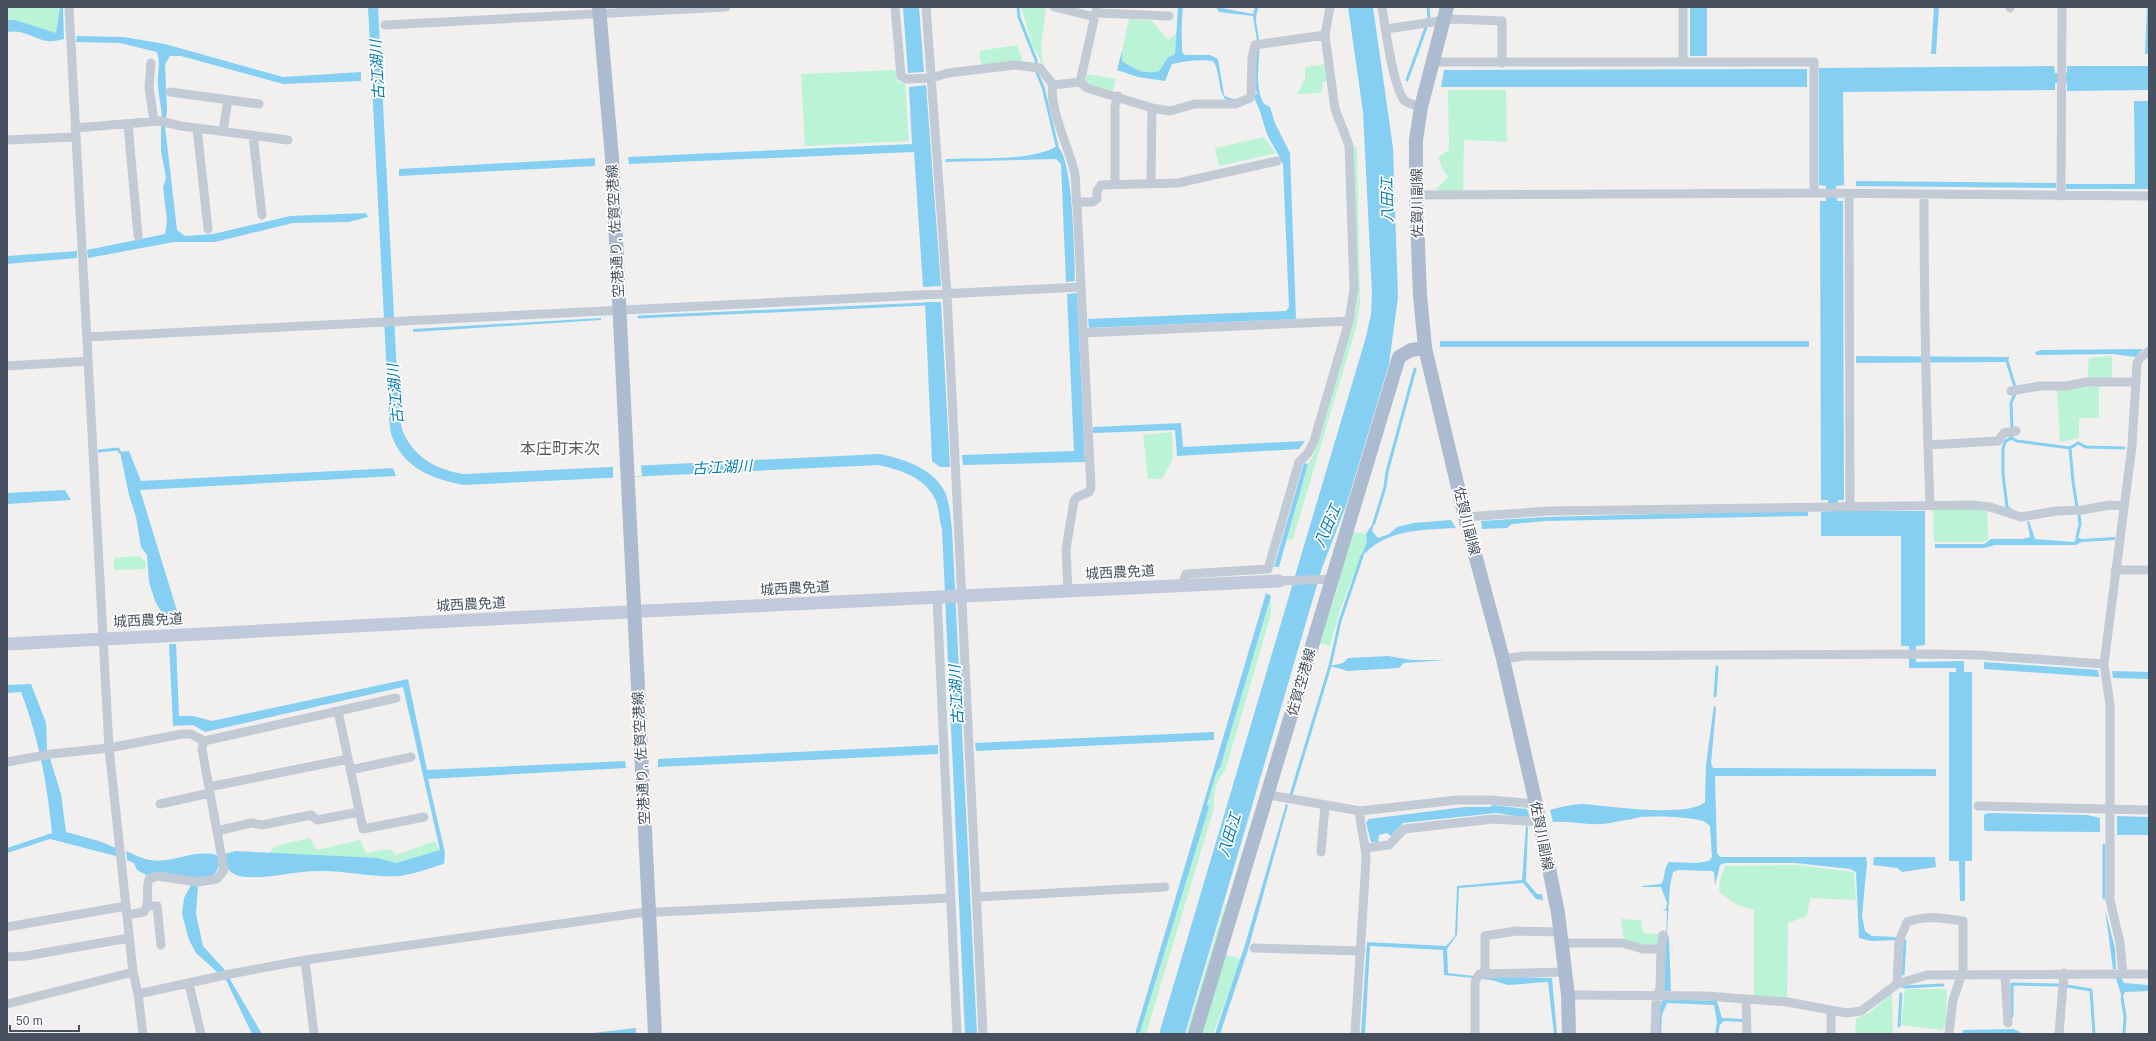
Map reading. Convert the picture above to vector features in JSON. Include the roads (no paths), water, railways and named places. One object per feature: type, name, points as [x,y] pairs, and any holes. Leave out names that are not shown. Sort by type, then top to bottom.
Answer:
[{"type":"main road","name":"佐賀川副線","points":[[1447,7],[1433,22],[1431,62],[1421,107],[1416,140],[1416,195],[1420,295],[1425,348],[1465,517],[1503,659],[1540,822],[1561,938],[1568,995],[1569,1034]]},
{"type":"main road","name":"空港通り, 佐賀空港線","points":[[599,10],[612,158],[655,1034]]},
{"type":"main road","name":"佐賀空港線","points":[[1195,1034],[1399,357],[1411,350],[1425,348]]},
{"type":"street","points":[[69,7],[109,748],[133,972],[138,994],[143,1034]]},
{"type":"street","points":[[385,25],[599,10],[726,7]]},
{"type":"street","points":[[895,7],[900,76],[906,79],[931,78],[948,73],[1015,65],[1037,67],[1053,86],[1052,91],[1057,116],[1075,172],[1091,488],[1089,492],[1077,497],[1074,501],[1066,549],[1068,590]]},
{"type":"street","points":[[926,7],[947,294],[978,897],[983,1034]]},
{"type":"street","points":[[1054,7],[1091,16],[1096,11],[1168,16]]},
{"type":"street","points":[[1182,585],[1186,574],[1268,569],[1298,462],[1308,453],[1314,441],[1349,321],[1354,289],[1349,145],[1335,109],[1325,35],[1330,7]]},
{"type":"street","points":[[1382,7],[1390,57],[1401,96],[1405,101],[1421,107]]},
{"type":"street","points":[[1683,7],[1683,62]]},
{"type":"street","points":[[2061,196],[2062,7]]},
{"type":"street","points":[[1080,82],[1096,11]]},
{"type":"street","points":[[1386,29],[1433,22],[1502,21],[1502,63]]},
{"type":"street","points":[[1053,86],[1080,82],[1087,88],[1118,96],[1152,108],[1170,111],[1195,104],[1235,104],[1251,96],[1252,58],[1258,44],[1325,35]]},
{"type":"street","points":[[1431,62],[1814,62],[1814,193]]},
{"type":"street","points":[[150,63],[149,87],[160,121]]},
{"type":"street","points":[[170,92],[258,104]]},
{"type":"street","points":[[1115,184],[1115,106],[1118,96]]},
{"type":"street","points":[[223,131],[228,100]]},
{"type":"street","points":[[1151,184],[1152,108]]},
{"type":"street","points":[[75,128],[160,121],[197,128],[288,140]]},
{"type":"street","points":[[128,124],[138,236]]},
{"type":"street","points":[[197,128],[208,229]]},
{"type":"street","points":[[253,136],[262,215]]},
{"type":"street","points":[[7,140],[75,137]]},
{"type":"street","points":[[1077,205],[1080,202],[1093,202],[1097,199],[1097,190],[1101,185],[1178,183],[1277,161]]},
{"type":"street","points":[[1416,195],[1814,193],[2149,196]]},
{"type":"street","points":[[1845,506],[1849,194]]},
{"type":"street","points":[[1924,195],[1924,353],[1928,390],[1930,505]]},
{"type":"street","points":[[87,337],[619,312],[1080,287]]},
{"type":"street","points":[[1083,333],[1349,321]]},
{"type":"street","points":[[2123,974],[2120,944],[2110,900],[2110,705],[2104,664],[2132,446],[2137,363],[2140,358],[2149,351]]},
{"type":"street","points":[[7,366],[88,361]]},
{"type":"street","points":[[2010,391],[2040,386],[2066,386],[2087,382],[2135,382]]},
{"type":"street","points":[[1928,445],[1998,441],[2004,433],[2016,430]]},
{"type":"street","points":[[1465,517],[1549,511],[1930,505],[1973,505],[1990,507],[2021,517],[2056,511],[2082,510],[2110,504],[2124,506]]},
{"type":"street","points":[[2115,570],[2149,570]]},
{"type":"street","points":[[1279,581],[1333,579]]},
{"type":"street","name":"城西農免道","points":[[7,644],[635,611],[1279,581]]},
{"type":"street","points":[[937,597],[957,1034]]},
{"type":"street","points":[[1503,659],[1532,656],[1919,654],[1978,655],[2104,664]]},
{"type":"street","points":[[7,762],[51,754],[109,748],[182,734],[191,734],[204,741],[396,698]]},
{"type":"street","points":[[338,711],[363,829],[424,817]]},
{"type":"street","points":[[7,927],[126,910],[144,912],[148,906],[147,884],[149,879],[157,876],[193,882],[217,879],[224,870],[202,748],[204,741]]},
{"type":"street","points":[[350,770],[411,757]]},
{"type":"street","points":[[160,804],[210,790],[348,759]]},
{"type":"street","points":[[1268,795],[1360,811],[1457,800],[1490,800],[1536,804]]},
{"type":"street","points":[[1321,852],[1325,806]]},
{"type":"street","points":[[1978,806],[2149,810]]},
{"type":"street","points":[[1355,1034],[1366,848],[1359,819],[1360,811]]},
{"type":"street","points":[[217,831],[251,823],[262,825],[311,815],[317,820],[359,812]]},
{"type":"street","points":[[1366,848],[1388,844],[1404,829],[1493,819],[1540,822]]},
{"type":"street","points":[[978,897],[1165,887]]},
{"type":"street","points":[[138,994],[230,974],[305,960],[648,913],[950,898]]},
{"type":"street","points":[[148,906],[157,906],[161,945]]},
{"type":"street","points":[[1897,984],[1899,941],[1907,922],[1918,918],[1945,918],[1963,921],[1963,970],[1954,1000],[1949,1034]]},
{"type":"street","points":[[1485,974],[1485,936],[1516,931],[1561,938],[1622,943],[1643,948],[1661,949]]},
{"type":"street","points":[[1655,1034],[1660,988],[1661,949],[1663,935]]},
{"type":"street","points":[[7,956],[26,956],[129,938]]},
{"type":"street","points":[[1254,948],[1361,951]]},
{"type":"street","points":[[305,960],[314,1034]]},
{"type":"street","points":[[7,1004],[133,972]]},
{"type":"street","points":[[1475,1034],[1475,982],[1479,974],[1565,972]]},
{"type":"street","points":[[2059,1034],[2064,973]]},
{"type":"street","points":[[1568,995],[1746,999],[1788,1002],[1846,1013],[1861,1011],[1897,984],[1927,975],[1960,976],[2064,973],[2149,974]]},
{"type":"street","points":[[2005,975],[2008,1023]]},
{"type":"street","points":[[189,984],[202,1034]]},
{"type":"street","points":[[1746,999],[1747,1034]]},
{"type":"street","points":[[1831,1010],[1831,1034]]},
{"type":"water","points":[[60,7],[63,7],[64,39],[50,41],[42,40],[24,33],[13,31],[7,32],[7,20],[15,20],[56,33]]},
{"type":"water","name":"古江湖川","points":[[368,7],[378,7],[399,413],[404,434],[409,443],[421,457],[445,470],[464,474],[880,454],[914,464],[930,474],[945,492],[952,529],[977,1034],[965,1034],[942,529],[935,499],[925,485],[910,475],[878,465],[463,485],[431,476],[413,465],[398,449],[393,439],[389,417]]},
{"type":"water","points":[[903,7],[919,7],[924,72],[908,73]]},
{"type":"water","points":[[1178,7],[1183,7],[1182,52],[1185,55],[1210,55],[1218,59],[1224,95],[1236,99],[1257,94],[1255,85],[1257,41],[1253,16],[1219,12],[1216,7],[1253,14],[1255,7],[1259,7],[1256,19],[1259,40],[1259,89],[1264,104],[1270,107],[1275,123],[1290,153],[1296,319],[1089,328],[1088,319],[1286,311],[1289,307],[1283,165],[1268,135],[1254,98],[1237,101],[1226,100],[1221,91],[1217,71],[1213,61],[1203,60],[1172,64],[1165,81],[1138,77],[1117,70],[1122,51],[1122,61],[1131,66],[1144,72],[1159,71],[1168,57],[1175,54]]},
{"type":"water","name":"八田江","points":[[1348,7],[1373,7],[1393,148],[1398,297],[1389,364],[1347,503],[1322,568],[1185,1034],[1159,1034],[1366,337],[1371,314],[1372,293],[1363,112]]},
{"type":"water","points":[[1690,7],[1707,7],[1707,56],[1690,56]]},
{"type":"water","points":[[1934,7],[1939,7],[1936,54],[1931,54]]},
{"type":"water","points":[[2147,7],[2149,7],[2149,54],[2145,54]]},
{"type":"water","points":[[77,36],[124,37],[165,44],[283,77],[361,72],[361,81],[283,84],[181,56],[170,56],[165,64],[167,111],[165,126],[177,230],[185,236],[213,234],[290,216],[366,213],[368,217],[349,222],[293,223],[215,242],[174,242],[88,258],[87,250],[165,234],[167,221],[163,187],[166,178],[161,151],[162,121],[158,87],[159,61],[157,52],[120,43],[76,42]]},
{"type":"water","points":[[2054,66],[2055,73],[2067,73],[2067,66],[2149,66],[2149,90],[2067,91],[2067,83],[2055,83],[2055,90],[1843,92],[1844,185],[1836,186],[1837,201],[1843,201],[1844,500],[1838,500],[1838,511],[1925,511],[1925,645],[1916,646],[1916,662],[1964,661],[1964,672],[1972,672],[1972,861],[1965,861],[1965,901],[1960,901],[1959,861],[1949,861],[1949,672],[1956,672],[1956,668],[1909,668],[1909,646],[1901,646],[1901,536],[1821,536],[1821,512],[1828,511],[1828,500],[1821,500],[1820,201],[1826,201],[1826,186],[1819,185],[1819,68]]},
{"type":"water","points":[[1807,69],[1807,87],[1441,87],[1444,70]]},
{"type":"water","points":[[926,85],[941,286],[923,287],[914,152],[629,164],[628,157],[912,144],[909,87]]},
{"type":"water","points":[[2134,101],[2149,101],[2149,189],[2066,189],[2066,184],[2135,184]]},
{"type":"water","points":[[1057,146],[1063,154],[1067,169],[1072,209],[1075,281],[1066,282],[1061,164],[1056,159],[945,162],[946,159],[1019,157],[1046,151]]},
{"type":"water","points":[[595,158],[595,166],[399,176],[399,169]]},
{"type":"water","points":[[1856,181],[2056,183],[2056,188],[1856,186]]},
{"type":"water","points":[[77,251],[77,258],[7,264],[7,256]]},
{"type":"water","points":[[1077,293],[1085,462],[963,465],[962,455],[1074,451],[1067,294]]},
{"type":"water","points":[[925,302],[941,302],[950,467],[940,467],[932,461]]},
{"type":"water","points":[[601,318],[601,320],[413,332],[413,329]]},
{"type":"water","points":[[1440,341],[1809,341],[1809,347],[1440,347]]},
{"type":"water","points":[[2143,349],[2135,357],[2113,354],[2036,355],[2035,352],[2041,350]]},
{"type":"water","points":[[1856,356],[2009,357],[2009,359],[2005,362],[1856,363]]},
{"type":"water","points":[[1181,423],[1183,447],[1305,441],[1299,449],[1177,456],[1175,430],[1093,433],[1093,427]]},
{"type":"water","points":[[129,451],[141,481],[393,468],[396,476],[140,490],[178,614],[176,626],[170,627],[155,601],[149,582],[147,555],[141,547],[136,517],[129,495],[120,452]]},
{"type":"water","points":[[1304,463],[1308,464],[1279,567],[1274,567]]},
{"type":"water","points":[[65,490],[71,500],[7,504],[7,493]]},
{"type":"water","points":[[1808,510],[1808,516],[1545,521],[1512,524],[1507,528],[1482,529],[1481,521],[1545,517]]},
{"type":"water","points":[[1375,520],[1372,531],[1378,538],[1389,534],[1397,527],[1413,523],[1451,520],[1456,528],[1429,529],[1404,533],[1391,537],[1369,549],[1360,559],[1367,542],[1366,534]]},
{"type":"water","points":[[2027,521],[2029,521],[2035,539],[2074,542],[2077,537],[2082,539],[2115,537],[2115,540],[2081,542],[2076,545],[1995,545],[1984,548],[1935,548],[1935,544],[1984,544],[1991,539],[2022,539],[2030,537]]},
{"type":"water","points":[[1266,593],[1271,596],[1220,768],[1217,771],[1207,804],[1209,807],[1140,1032],[1135,1034]]},
{"type":"water","points":[[169,644],[176,644],[179,716],[193,716],[212,721],[408,679],[427,770],[625,761],[626,768],[428,779],[445,853],[444,864],[411,874],[392,876],[314,871],[246,877],[230,872],[226,866],[219,866],[218,870],[213,875],[198,886],[196,914],[203,946],[224,969],[262,1034],[252,1034],[226,980],[196,953],[189,940],[182,914],[184,898],[191,885],[161,872],[146,875],[137,870],[134,863],[127,860],[126,851],[144,859],[158,861],[199,854],[216,855],[218,858],[224,854],[236,851],[378,858],[396,863],[440,850],[403,687],[205,732],[193,725],[173,726]]},
{"type":"water","points":[[1388,656],[1412,660],[1446,660],[1404,663],[1399,668],[1348,671],[1330,666],[1343,663],[1348,658]]},
{"type":"water","points":[[1984,662],[2098,670],[2099,677],[1984,669]]},
{"type":"water","points":[[2112,671],[2149,672],[2149,679],[2113,678]]},
{"type":"water","points":[[31,684],[46,723],[47,749],[61,794],[66,832],[99,841],[116,848],[116,856],[50,839],[7,853],[7,848],[52,833],[48,796],[33,727],[21,692],[7,693],[7,685]]},
{"type":"water","points":[[1714,705],[1716,708],[1711,763],[1713,768],[1936,769],[1936,776],[1715,776],[1717,853],[1720,857],[1866,857],[1867,863],[1862,916],[1865,931],[1872,936],[1897,937],[1897,940],[1871,941],[1859,938],[1856,872],[1850,869],[1795,863],[1725,863],[1720,865],[1715,885],[1714,872],[1712,871],[1678,870],[1673,872],[1670,886],[1667,932],[1669,939],[1671,991],[1664,991],[1667,911],[1662,909],[1666,909],[1667,903],[1661,887],[1642,886],[1661,884],[1669,862],[1696,863],[1709,861],[1712,857],[1710,826],[1703,821],[1689,818],[1667,817],[1637,817],[1602,824],[1553,822],[1550,810],[1583,804],[1647,810],[1666,810],[1696,807],[1705,802],[1706,765]]},
{"type":"water","points":[[1214,732],[1214,740],[976,751],[975,743]]},
{"type":"water","points":[[938,745],[938,754],[658,767],[658,759]]},
{"type":"water","points":[[1286,804],[1288,805],[1248,950],[1220,1034],[1215,1034],[1244,948]]},
{"type":"water","points":[[1493,805],[1527,809],[1530,818],[1496,813],[1403,823],[1391,836],[1387,833],[1379,835],[1378,842],[1371,842],[1366,822],[1369,819],[1464,807],[1490,807]]},
{"type":"water","points":[[1988,813],[2087,815],[2100,818],[2100,832],[1987,831],[1984,830],[1984,815]]},
{"type":"water","points":[[2117,816],[2149,817],[2149,835],[2117,835]]},
{"type":"water","points":[[1526,826],[1528,827],[1526,881],[1537,894],[1542,894],[1543,900],[1536,899],[1523,883],[1459,888],[1457,935],[1447,949],[1448,973],[1474,976],[1473,978],[1444,975],[1443,950],[1370,946],[1365,1034],[1361,1034],[1367,942],[1446,946],[1455,936],[1457,886],[1522,880]]},
{"type":"water","points":[[1874,857],[1935,857],[1936,867],[1902,872],[1897,868],[1873,865]]},
{"type":"water","points":[[2105,909],[2115,948],[2116,969],[2113,969]]},
{"type":"water","points":[[1481,976],[1552,978],[1557,1034],[1554,1034],[1548,982],[1508,985],[1481,979]]},
{"type":"water","points":[[2116,978],[2121,978],[2124,983],[2147,985],[2149,987],[2149,991],[2125,992],[2122,998]]},
{"type":"water","points":[[1664,999],[1717,1001],[1722,1018],[1744,1019],[1743,1022],[1724,1021],[1720,1025],[1718,1034],[1715,1034],[1717,1022],[1714,1005],[1667,1003],[1662,1015],[1661,1034],[1659,1034],[1659,1011],[1661,1002]]},
{"type":"water","points":[[636,1028],[636,1034],[583,1034]]},
{"type":"water","points":[[2014,1029],[2020,1032],[2020,1034],[1962,1034],[1963,1030]]},
{"type":"waterway","points":[[1018,7],[1019,17],[1036,60],[1037,73],[1043,87],[1057,146]]},
{"type":"waterway","points":[[1407,80],[1429,19],[1428,7]]},
{"type":"waterway","points":[[639,317],[925,304]]},
{"type":"waterway","points":[[2007,361],[2015,387]]},
{"type":"waterway","points":[[1374,523],[1385,487],[1387,472],[1415,369]]},
{"type":"waterway","points":[[2012,428],[2011,403],[2015,394]]},
{"type":"waterway","points":[[2012,437],[2005,442],[2003,448],[2003,474],[2007,507],[2012,511]]},
{"type":"waterway","points":[[2011,438],[2017,441],[2070,448],[2078,443],[2086,447],[2124,448]]},
{"type":"waterway","points":[[2070,448],[2077,507]]},
{"type":"waterway","points":[[99,451],[118,449],[120,452]]},
{"type":"waterway","points":[[2077,537],[2080,524],[2079,515]]},
{"type":"waterway","points":[[1291,795],[1330,666],[1340,621],[1362,556]]},
{"type":"waterway","points":[[1715,696],[1717,667]]},
{"type":"waterway","points":[[2104,845],[2104,898]]},
{"type":"waterway","points":[[1903,974],[1904,940]]},
{"type":"waterway","points":[[2012,1016],[2012,984],[2058,985]]},
{"type":"waterway","points":[[1904,987],[1943,985]]},
{"type":"waterway","points":[[2067,986],[2091,990],[2094,1034]]},
{"type":"waterway","points":[[1899,1026],[1901,994]]},
{"type":"waterway","points":[[2122,998],[2125,1016],[2124,1034]]},
{"type":"district","name":"本庄町末次","points":[[560,448]]}]
